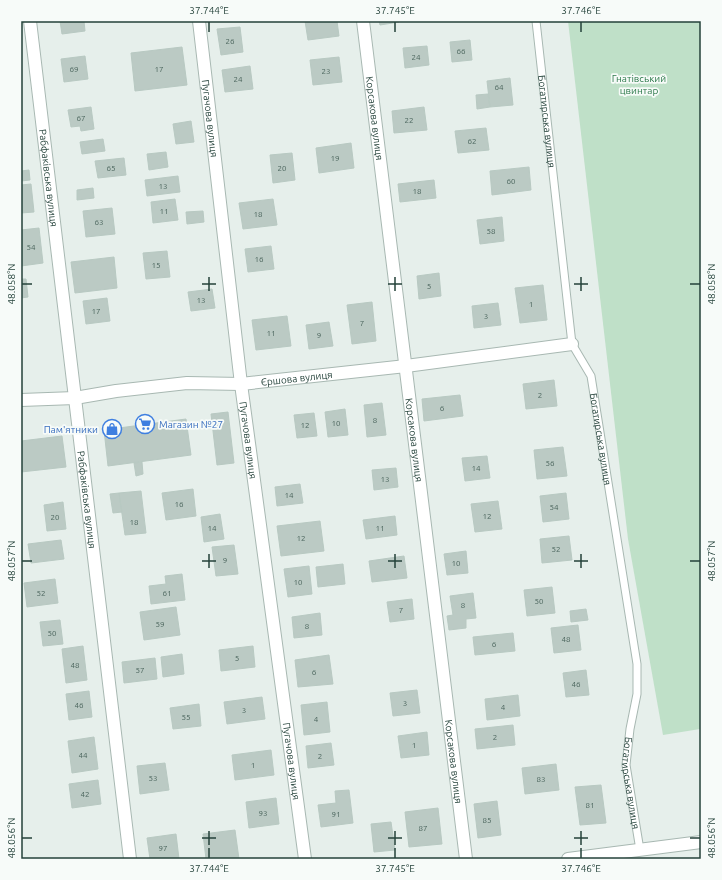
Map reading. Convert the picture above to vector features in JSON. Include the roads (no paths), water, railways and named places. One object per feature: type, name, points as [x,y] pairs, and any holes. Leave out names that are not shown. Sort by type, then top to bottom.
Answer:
[{"type":"street","name":"Рабфаківська вулиця","points":[[30,21],[130,859]]},
{"type":"street","name":"Пугачова вулиця","points":[[199,21],[241,384],[305,859]]},
{"type":"street","name":"Корсакова вулиця","points":[[363,21],[466,859]]},
{"type":"street","name":"Єршова вулиця","points":[[21,400],[75,398],[116,391],[187,383],[241,384],[406,366],[572,344]]},
{"type":"street","points":[[568,859],[640,855],[701,842]]},
{"type":"lane","name":"Богатирська вулиця","points":[[536,21],[572,344],[591,376],[637,664],[637,694],[630,729],[626,765],[640,855]]},
{"type":"place","name":"Магазин №27","points":[[145,424]]},
{"type":"place","name":"Пам'ятники","points":[[112,429]]},
{"type":"park label","name":"Гнатівський цвинтар","points":[[639,84]]}]
